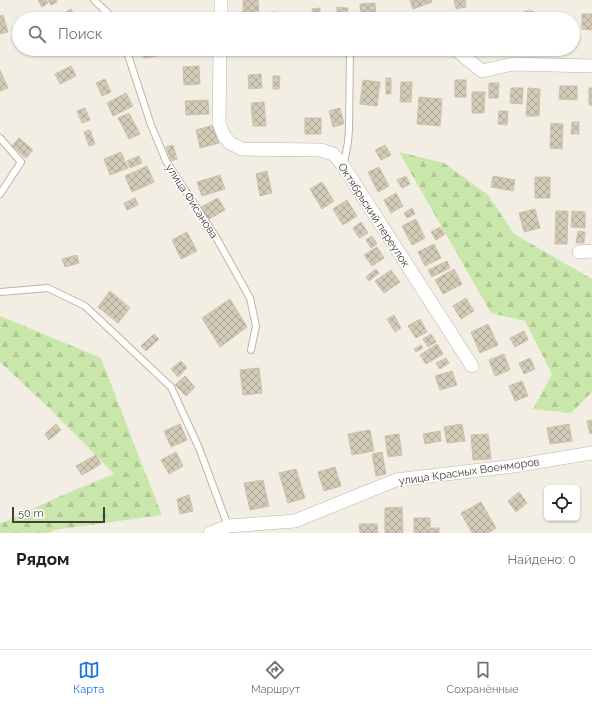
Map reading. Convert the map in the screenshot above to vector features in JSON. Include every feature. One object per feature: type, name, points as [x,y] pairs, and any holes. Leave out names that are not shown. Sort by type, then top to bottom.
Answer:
[{"type":"street","points":[[221,0],[221,12]]},
{"type":"street","name":"Октябрьский переулок","points":[[220,56],[219,123],[224,136],[230,143],[242,149],[321,150],[333,154],[342,164],[472,366]]},
{"type":"street","points":[[464,56],[482,71],[513,64],[592,66]]},
{"type":"street","name":"улица Красных Военморов","points":[[210,533],[228,526],[295,521],[396,480],[514,466],[592,453]]},
{"type":"lane","points":[[94,0],[107,12]]},
{"type":"lane","name":"улица Фисанова","points":[[128,56],[151,125],[166,161],[217,239],[250,298],[256,326],[251,350]]},
{"type":"lane","points":[[342,164],[344,162],[348,142],[349,129],[350,56]]},
{"type":"lane","points":[[0,138],[21,162],[0,194]]},
{"type":"lane","points":[[0,292],[48,288],[85,306],[171,386],[199,448],[228,526]]},
{"type":"green space","points":[[399,152],[444,163],[488,195],[514,234],[592,279],[592,392],[571,413],[533,409],[552,374],[525,321],[491,313]]},
{"type":"green space","points":[[0,316],[101,358],[162,515],[54,530],[49,533],[0,533],[0,524],[65,494],[114,474],[51,410],[0,362]]},
{"type":"building","points":[[38,0],[46,0],[48,3],[42,7]]},
{"type":"building","points":[[48,0],[56,0],[57,2],[51,5]]},
{"type":"building","points":[[243,0],[258,0],[259,12],[243,12]]},
{"type":"building","points":[[410,0],[431,0],[432,2],[413,9]]},
{"type":"building","points":[[454,0],[465,0],[466,7],[456,9]]},
{"type":"building","points":[[375,3],[376,12],[361,12],[360,4]]},
{"type":"building","points":[[337,7],[348,8],[348,12],[337,12]]},
{"type":"building","points":[[320,8],[320,12],[312,12],[312,9]]},
{"type":"building","points":[[582,14],[592,14],[592,30],[582,29]]},
{"type":"building","points":[[3,15],[8,32],[0,34],[0,16]]},
{"type":"building","points":[[144,56],[156,56],[144,58]]},
{"type":"building","points":[[71,66],[76,76],[60,84],[55,74]]},
{"type":"building","points":[[199,66],[200,84],[184,85],[183,67]]},
{"type":"building","points":[[0,70],[8,88],[0,91]]},
{"type":"building","points":[[261,74],[262,88],[249,89],[248,75]]},
{"type":"building","points":[[273,76],[280,76],[279,89],[273,89]]},
{"type":"building","points":[[386,78],[391,78],[391,94],[386,94]]},
{"type":"building","points":[[105,79],[111,92],[102,96],[96,83]]},
{"type":"building","points":[[363,80],[380,82],[377,106],[360,104]]},
{"type":"building","points":[[455,80],[466,80],[466,97],[455,97]]},
{"type":"building","points":[[401,82],[412,82],[411,102],[400,102]]},
{"type":"building","points":[[489,83],[499,83],[498,98],[489,98]]},
{"type":"building","points":[[560,86],[577,86],[577,100],[559,99]]},
{"type":"building","points":[[511,88],[523,88],[522,104],[510,103]]},
{"type":"building","points":[[528,88],[540,89],[539,116],[526,116]]},
{"type":"building","points":[[589,88],[592,88],[592,105],[589,105]]},
{"type":"building","points":[[472,92],[485,92],[484,113],[472,113]]},
{"type":"building","points":[[126,93],[133,106],[113,116],[107,103]]},
{"type":"building","points":[[419,97],[442,99],[440,126],[417,124]]},
{"type":"building","points":[[208,100],[209,114],[186,115],[185,101]]},
{"type":"building","points":[[264,102],[266,126],[253,126],[251,103]]},
{"type":"building","points":[[85,108],[90,120],[82,123],[77,111]]},
{"type":"building","points":[[340,108],[344,124],[333,127],[329,111]]},
{"type":"building","points":[[499,111],[508,111],[507,125],[498,124]]},
{"type":"building","points":[[129,113],[140,134],[129,139],[118,118]]},
{"type":"building","points":[[305,118],[321,118],[321,134],[305,134]]},
{"type":"building","points":[[572,122],[579,122],[579,134],[571,134]]},
{"type":"building","points":[[551,123],[563,124],[562,149],[550,148]]},
{"type":"building","points":[[214,125],[219,143],[200,148],[196,130]]},
{"type":"building","points":[[90,130],[95,144],[89,146],[84,132]]},
{"type":"building","points":[[19,138],[33,150],[26,158],[12,146]]},
{"type":"building","points":[[173,145],[177,159],[171,161],[166,147]]},
{"type":"building","points":[[385,145],[391,155],[381,160],[375,150]]},
{"type":"building","points":[[121,152],[128,168],[110,175],[104,159]]},
{"type":"building","points":[[139,156],[142,163],[130,168],[127,161]]},
{"type":"building","points":[[147,166],[154,182],[132,192],[125,176]]},
{"type":"building","points":[[379,167],[389,186],[378,192],[368,172]]},
{"type":"building","points":[[267,171],[272,193],[260,196],[256,174]]},
{"type":"building","points":[[220,175],[225,189],[202,196],[197,182]]},
{"type":"building","points":[[406,176],[410,184],[402,188],[397,180]]},
{"type":"building","points":[[493,176],[515,180],[513,191],[491,187]]},
{"type":"building","points":[[535,177],[550,177],[550,198],[535,198]]},
{"type":"building","points":[[322,182],[334,201],[322,209],[310,189]]},
{"type":"building","points":[[396,193],[403,206],[391,213],[384,200]]},
{"type":"building","points":[[135,198],[138,205],[127,210],[124,203]]},
{"type":"building","points":[[218,198],[225,210],[207,220],[201,207]]},
{"type":"building","points":[[347,200],[357,216],[343,225],[333,209]]},
{"type":"building","points":[[412,208],[415,214],[407,218],[404,213]]},
{"type":"building","points":[[535,209],[540,228],[524,232],[519,213]]},
{"type":"building","points":[[556,211],[568,211],[567,244],[555,244]]},
{"type":"building","points":[[572,211],[585,212],[585,228],[571,227]]},
{"type":"building","points":[[416,219],[425,238],[412,245],[402,226]]},
{"type":"building","points":[[361,222],[368,233],[359,238],[353,228]]},
{"type":"building","points":[[440,227],[445,234],[436,240],[431,232]]},
{"type":"building","points":[[578,231],[585,232],[584,243],[576,243]]},
{"type":"building","points":[[187,232],[197,251],[181,259],[172,240]]},
{"type":"building","points":[[372,236],[377,244],[371,248],[366,240]]},
{"type":"building","points":[[434,244],[441,258],[425,266],[418,252]]},
{"type":"building","points":[[377,247],[384,258],[372,266],[364,255]]},
{"type":"building","points":[[77,255],[79,263],[65,267],[62,259]]},
{"type":"building","points":[[447,261],[450,268],[432,277],[428,270]]},
{"type":"building","points":[[376,269],[379,273],[369,281],[366,277]]},
{"type":"building","points":[[454,269],[462,284],[443,294],[435,280]]},
{"type":"building","points":[[391,270],[400,282],[384,293],[375,281]]},
{"type":"building","points":[[110,291],[130,308],[118,323],[98,307]]},
{"type":"building","points":[[466,298],[474,311],[461,319],[453,306]]},
{"type":"building","points":[[230,299],[247,327],[220,347],[202,318]]},
{"type":"building","points":[[394,315],[401,328],[395,332],[387,319]]},
{"type":"building","points":[[420,319],[427,332],[416,338],[408,326]]},
{"type":"building","points":[[488,324],[498,345],[480,353],[471,332]]},
{"type":"building","points":[[524,331],[528,340],[515,347],[510,338]]},
{"type":"building","points":[[154,334],[159,339],[146,351],[141,346]]},
{"type":"building","points":[[431,334],[436,342],[428,347],[423,339]]},
{"type":"building","points":[[437,344],[443,354],[426,364],[420,355]]},
{"type":"building","points":[[421,345],[423,348],[416,352],[414,349]]},
{"type":"building","points":[[504,354],[510,370],[495,376],[489,360]]},
{"type":"building","points":[[446,358],[449,363],[440,369],[436,363]]},
{"type":"building","points":[[530,358],[535,369],[524,374],[519,363]]},
{"type":"building","points":[[181,361],[187,368],[178,377],[171,369]]},
{"type":"building","points":[[259,368],[262,393],[243,395],[240,370]]},
{"type":"building","points":[[452,371],[457,385],[440,390],[435,376]]},
{"type":"building","points":[[185,376],[195,387],[186,396],[175,385]]},
{"type":"building","points":[[522,381],[528,396],[515,401],[509,386]]},
{"type":"building","points":[[592,420],[592,433],[590,434],[587,421]]},
{"type":"building","points":[[56,424],[61,430],[49,440],[45,434]]},
{"type":"building","points":[[180,424],[187,440],[171,447],[164,431]]},
{"type":"building","points":[[462,424],[465,441],[447,443],[444,427]]},
{"type":"building","points":[[569,424],[572,441],[550,444],[547,428]]},
{"type":"building","points":[[370,430],[374,451],[352,455],[348,434]]},
{"type":"building","points":[[440,431],[441,441],[425,444],[423,434]]},
{"type":"building","points":[[399,434],[402,455],[388,457],[385,436]]},
{"type":"building","points":[[488,434],[491,459],[473,460],[471,435]]},
{"type":"building","points":[[176,452],[183,466],[169,474],[161,460]]},
{"type":"building","points":[[382,452],[386,474],[376,476],[372,454]]},
{"type":"building","points":[[96,455],[101,464],[82,475],[76,466]]},
{"type":"building","points":[[335,467],[341,486],[324,491],[318,472]]},
{"type":"building","points":[[296,469],[305,498],[288,503],[279,473]]},
{"type":"building","points":[[263,480],[269,506],[250,510],[244,483]]},
{"type":"building","points":[[519,492],[527,503],[516,512],[508,501]]},
{"type":"building","points":[[189,495],[193,511],[180,514],[177,499]]},
{"type":"building","points":[[481,502],[496,528],[488,533],[472,533],[461,513]]},
{"type":"building","points":[[402,507],[403,533],[385,533],[385,508]]},
{"type":"building","points":[[414,518],[430,518],[430,528],[439,528],[439,533],[414,533]]},
{"type":"building","points":[[359,524],[377,524],[378,533],[360,533]]}]
